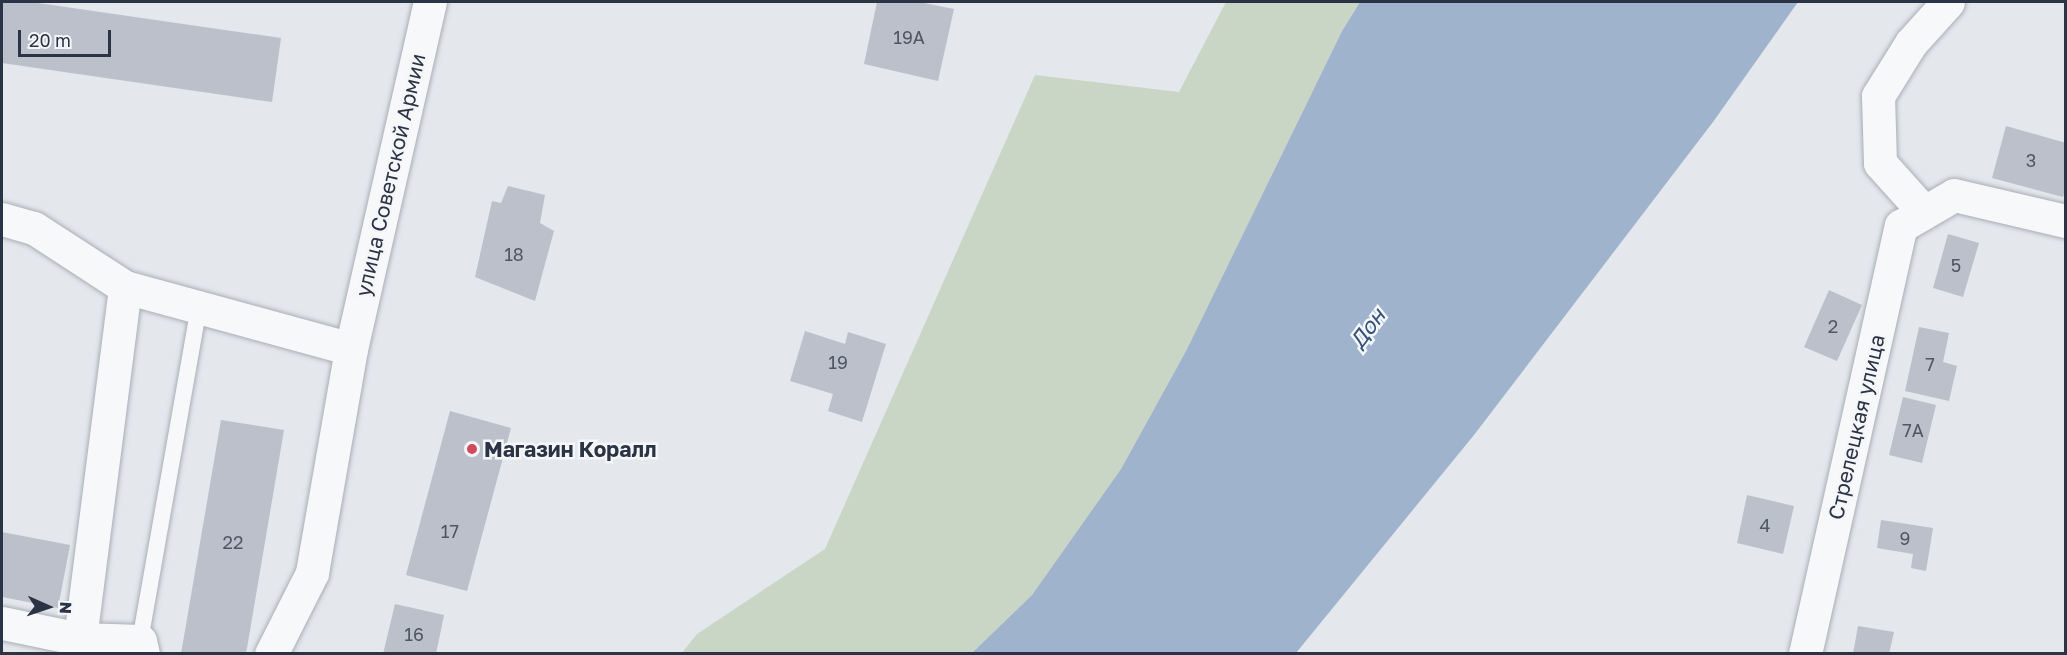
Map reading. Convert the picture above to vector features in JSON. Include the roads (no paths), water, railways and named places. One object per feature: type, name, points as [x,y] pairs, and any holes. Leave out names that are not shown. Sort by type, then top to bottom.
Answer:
[{"type":"street","name":"улица Советской Армии","points":[[271,654],[312,573],[351,349],[430,2]]},
{"type":"street","points":[[1924,212],[1880,163],[1878,96],[1911,43],[1948,2]]},
{"type":"street","name":"Стрелецкая улица","points":[[1805,654],[1901,226],[1954,195],[2066,221]]},
{"type":"street","points":[[2,219],[34,228],[125,287],[351,349]]},
{"type":"street","points":[[80,639],[125,287]]},
{"type":"street","points":[[2,623],[80,639],[141,647]]},
{"type":"lane","points":[[141,647],[199,307]]},
{"type":"water","name":"Дон","points":[[1360,2],[1798,2],[1713,122],[1474,435],[1296,653],[972,653],[1032,595],[1121,469],[1186,351],[1342,31]]},
{"type":"place","name":"Магазин Коралл","points":[[472,449]]}]
